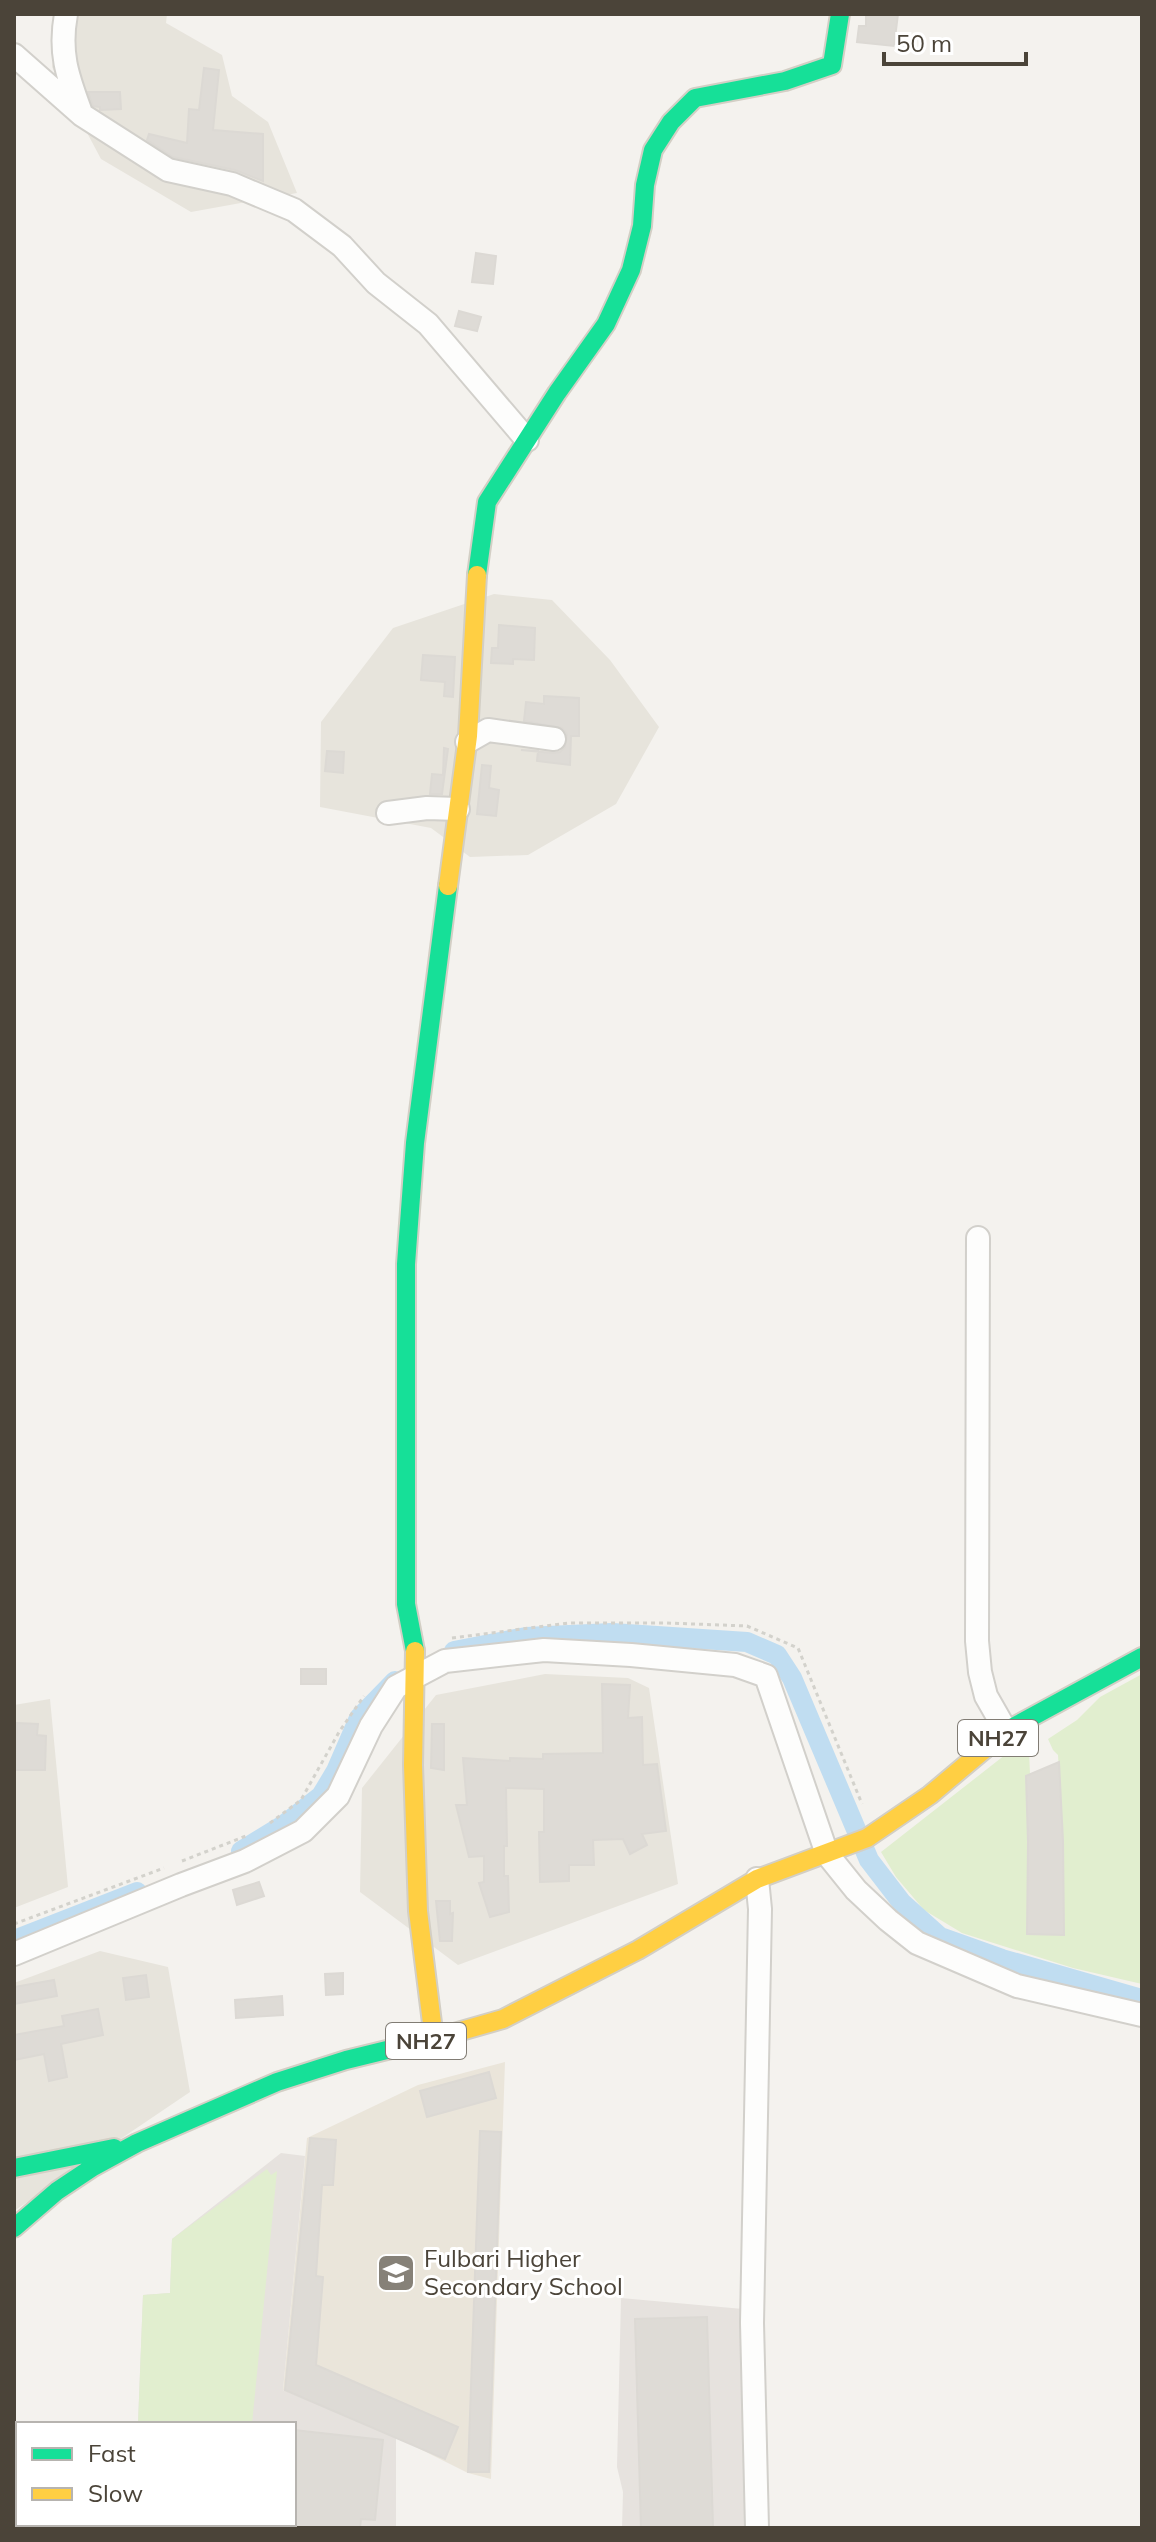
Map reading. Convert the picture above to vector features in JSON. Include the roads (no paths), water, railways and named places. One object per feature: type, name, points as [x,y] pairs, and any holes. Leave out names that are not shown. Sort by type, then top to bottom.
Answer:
[{"type":"main road","points":[[434,2039],[418,1911],[413,1765],[416,1676],[415,1651],[406,1604],[406,1264],[415,1143],[467,742],[475,590],[487,502],[606,324],[631,270],[642,226],[645,185],[653,150],[671,122],[695,98],[785,81],[832,65],[840,14]]},
{"type":"main road","name":"NH27","points":[[14,2228],[57,2191],[137,2143],[277,2082],[346,2060],[503,2019],[638,1950],[757,1879],[867,1838],[930,1795],[1006,1731],[1142,1657]]},
{"type":"main road","points":[[14,2168],[137,2143]]},
{"type":"street","points":[[66,14],[63,57],[82,115]]},
{"type":"street","points":[[14,55],[82,115],[168,170],[232,184],[294,210],[342,246],[376,283],[428,324],[527,440]]},
{"type":"street","points":[[471,689],[488,730]]},
{"type":"street","points":[[467,742],[488,730],[554,739]]},
{"type":"street","points":[[388,813],[427,808],[458,809]]},
{"type":"street","points":[[978,1238],[977,1641],[986,1696],[1006,1731]]},
{"type":"street","points":[[14,1954],[245,1861],[303,1831],[338,1796],[371,1726],[396,1687],[445,1661],[544,1650],[735,1665],[766,1676],[834,1852],[856,1890],[888,1920],[917,1943],[1017,1986],[1142,2015]]},
{"type":"street","points":[[757,1879],[760,1909],[752,2323],[757,2528]]},
{"type":"waterway","points":[[454,1651],[526,1637],[612,1633],[747,1642],[777,1655],[792,1678],[869,1860],[902,1903],[940,1937],[1002,1959],[1142,1999]]},
{"type":"waterway","points":[[241,1851],[285,1824],[321,1796],[336,1771],[359,1718],[395,1681]]},
{"type":"waterway","points":[[14,1940],[137,1892]]},
{"type":"place","name":"Fulbari Higher Secondary School","points":[[396,2273]]}]
